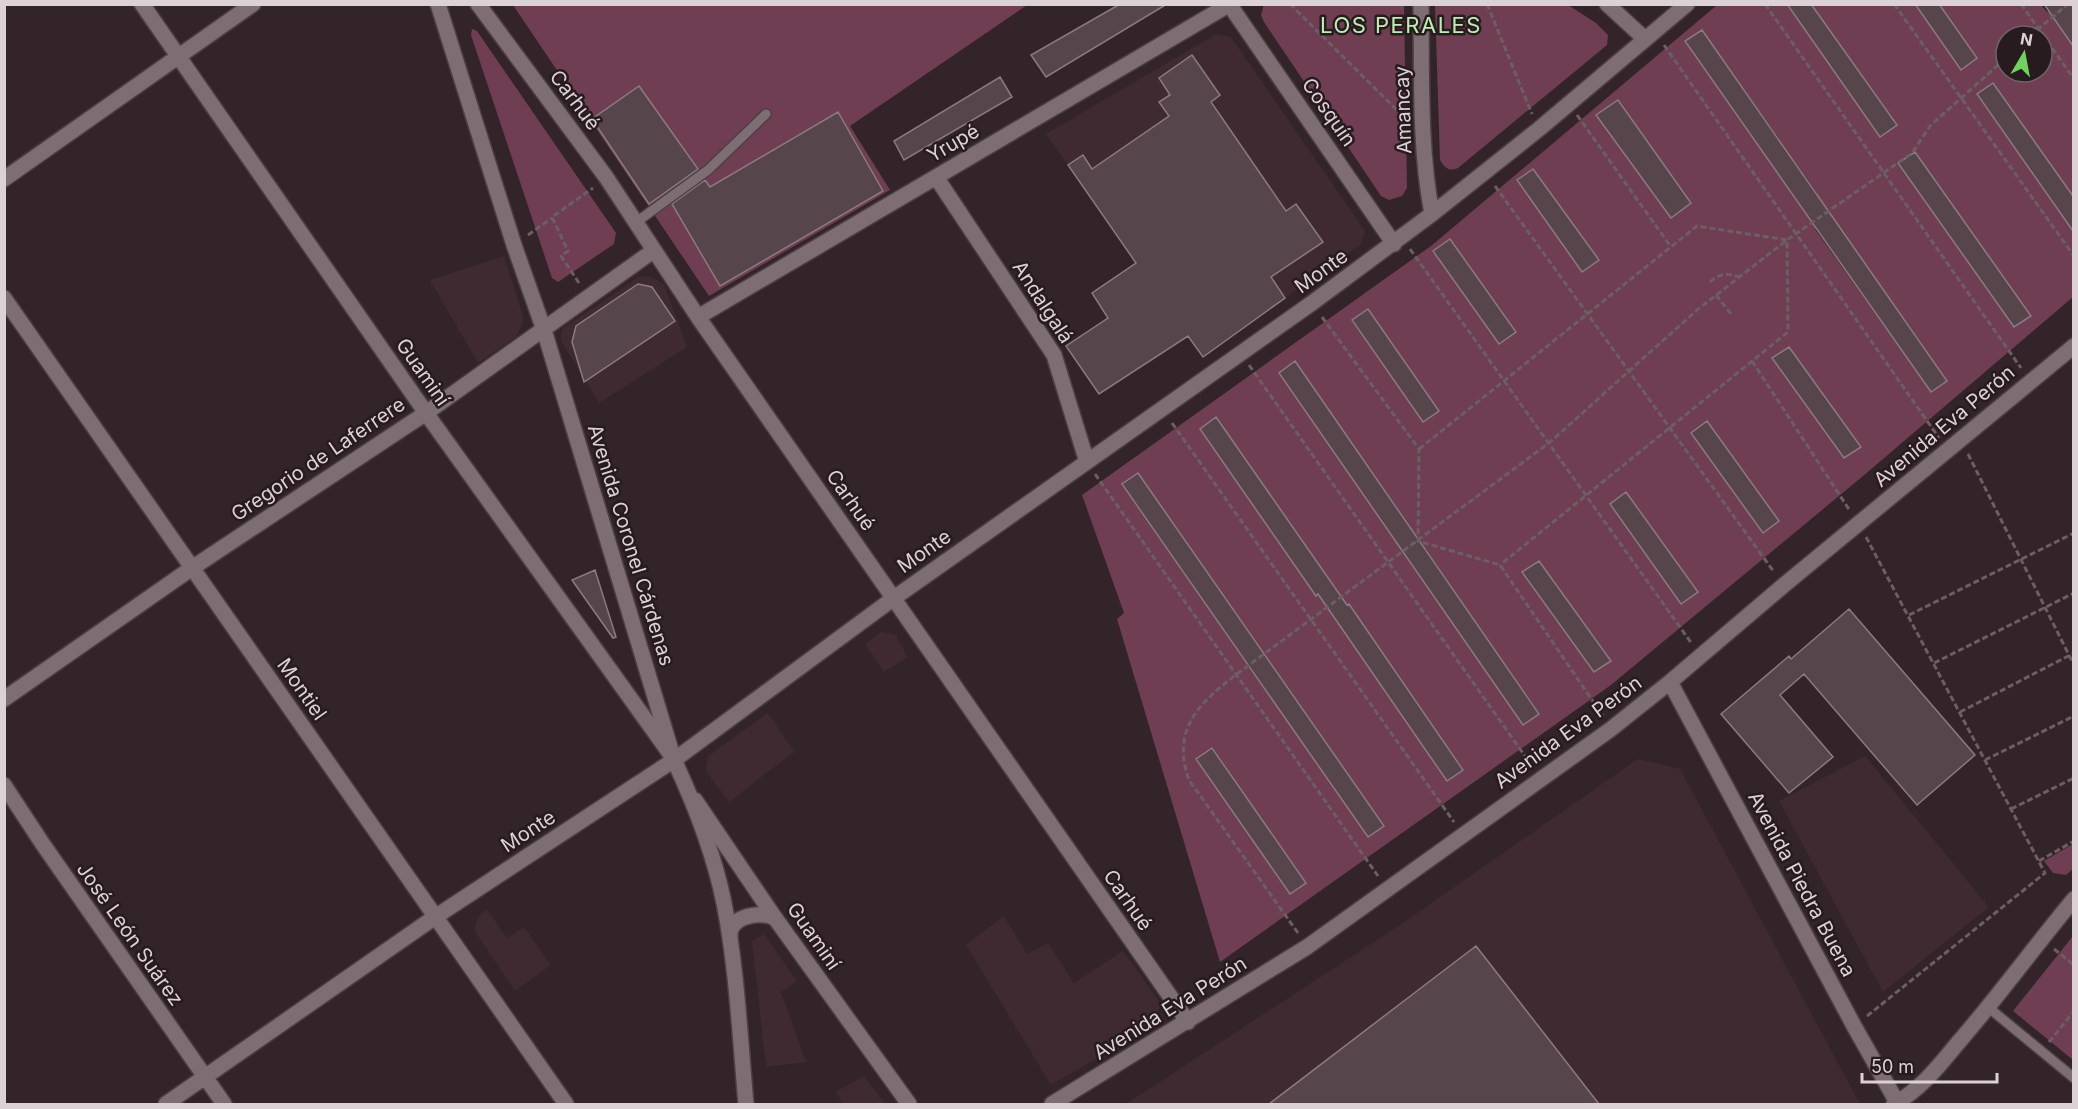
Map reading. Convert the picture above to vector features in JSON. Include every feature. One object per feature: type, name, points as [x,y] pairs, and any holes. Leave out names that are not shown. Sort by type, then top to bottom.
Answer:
[{"type":"street","name":"Guaminí","points":[[142,4],[426,413],[674,760]]},
{"type":"street","points":[[4,179],[253,4]]},
{"type":"street","name":"Avenida Coronel Cárdenas","points":[[438,4],[514,245],[544,330],[674,760],[689,790],[717,874],[730,938],[746,1104]]},
{"type":"street","name":"Carhué","points":[[478,4],[606,177],[698,317],[1188,1022]]},
{"type":"street","name":"Amancay","points":[[1421,4],[1424,139],[1432,214]]},
{"type":"street","points":[[1607,4],[1649,36]]},
{"type":"street","name":"Monte","points":[[166,1104],[435,917],[674,760],[894,598],[1398,241],[1539,129],[1687,4]]},
{"type":"street","name":"Yrupé","points":[[698,317],[1229,5]]},
{"type":"street","name":"Cosquín","points":[[1229,5],[1398,241]]},
{"type":"street","name":"Andalgalá","points":[[936,177],[1054,355],[1087,462]]},
{"type":"street","name":"Gregorio de Laferrere","points":[[4,699],[192,568],[426,413],[653,251]]},
{"type":"street","name":"Montiel","points":[[4,298],[566,1104]]},
{"type":"street","name":"Avenida Eva Perón","points":[[1052,1104],[1307,947],[1611,729],[2073,345]]},
{"type":"street","name":"Avenida Piedra Buena","points":[[1670,682],[1896,1104]]},
{"type":"street","name":"José León Suárez","points":[[4,785],[224,1104]]},
{"type":"street","name":"Guaminí","points":[[689,790],[776,918],[909,1104]]},
{"type":"street","points":[[1896,1104],[1923,1084],[1989,1008],[2073,899]]},
{"type":"street","points":[[730,938],[731,928],[741,919],[754,915],[768,915],[776,918]]},
{"type":"lane","points":[[635,223],[708,170],[766,114]]},
{"type":"lane","points":[[1989,1008],[2073,1078]]},
{"type":"path","points":[[1290,4],[1406,118],[1424,139]]},
{"type":"path","points":[[1487,4],[1539,129]]},
{"type":"path","points":[[1765,4],[1882,174],[2030,381]]},
{"type":"path","points":[[1894,4],[2073,256]]},
{"type":"path","points":[[2021,4],[2035,24]]},
{"type":"path","points":[[2044,24],[2068,4]]},
{"type":"path","points":[[1649,36],[1797,234],[1947,450]]},
{"type":"path","points":[[2054,52],[2073,79]]},
{"type":"path","points":[[1307,947],[1189,780],[1182,750],[1193,716],[1203,702],[1237,674],[1549,443],[1740,276],[1787,240],[1912,153],[1930,126],[1994,69]]},
{"type":"path","points":[[1569,104],[1671,247]]},
{"type":"path","points":[[1485,172],[1784,585]]},
{"type":"path","points":[[514,245],[552,217],[576,204],[606,177]]},
{"type":"path","points":[[552,217],[568,251],[561,255],[588,297]]},
{"type":"path","points":[[1419,449],[1697,226],[1787,240]]},
{"type":"path","points":[[1500,565],[1788,332],[1787,240]]},
{"type":"path","points":[[1398,241],[1505,381],[1701,656]]},
{"type":"path","points":[[1710,282],[1720,274],[1730,273],[1740,276]]},
{"type":"path","points":[[1716,296],[1731,314]]},
{"type":"path","points":[[1312,303],[1419,449],[1418,541]]},
{"type":"path","points":[[1241,354],[1541,779]]},
{"type":"path","points":[[1752,361],[1858,523],[2045,873],[1854,1026]]},
{"type":"path","points":[[1162,409],[1463,835]]},
{"type":"path","points":[[1960,439],[2071,654],[2073,664]]},
{"type":"path","points":[[1087,462],[1388,890]]},
{"type":"path","points":[[1909,615],[2073,532]]},
{"type":"path","points":[[1418,541],[1500,565],[1611,729]]},
{"type":"path","points":[[1934,663],[2073,593]]},
{"type":"path","points":[[1960,712],[2071,654]]},
{"type":"path","points":[[1985,760],[2073,716]]},
{"type":"path","points":[[2011,809],[2073,778]]},
{"type":"path","points":[[2039,861],[2073,841]]},
{"type":"path","points":[[2041,938],[2073,965]]},
{"type":"path","points":[[2041,1052],[2073,1012]]},
{"type":"shaded area","points":[[1264,4],[1404,5],[1407,188],[1402,196],[1389,200],[1381,196],[1264,22],[1261,15]]},
{"type":"shaded area","points":[[513,5],[1027,5],[850,126],[890,190],[709,296]]},
{"type":"shaded area","points":[[1435,5],[1568,5],[1596,23],[1608,35],[1607,45],[1458,168],[1450,169],[1440,160]]},
{"type":"shaded area","points":[[1717,5],[1787,5],[1881,136],[1896,125],[1811,5],[1915,5],[1961,69],[1977,58],[1939,5],[2041,5],[2047,12],[2057,5],[2073,5],[2073,17],[2060,27],[2073,46],[2073,196],[1993,83],[1977,95],[2073,231],[2073,297],[1863,476],[1611,685],[1220,962],[1117,619],[1124,613],[1082,495],[1431,246]],"holes":[[[1702,30],[1817,193],[1802,205],[1686,41]],[[1619,100],[1690,203],[1671,218],[1597,116]],[[1914,152],[2030,316],[2015,327],[1899,163]],[[1533,169],[1598,260],[1583,271],[1517,181]],[[1831,217],[1947,381],[1931,392],[1815,229]],[[1368,309],[1439,411],[1423,422],[1352,321]],[[1788,347],[1860,447],[1845,458],[1773,358]],[[1295,361],[1411,528],[1394,539],[1279,373]],[[1216,418],[1332,585],[1316,596],[1200,429]],[[1707,422],[1779,521],[1763,533],[1691,433]],[[1138,473],[1254,640],[1238,651],[1122,485]],[[1626,492],[1697,592],[1682,603],[1610,504]],[[1425,548],[1539,713],[1524,725],[1409,559]],[[1539,561],[1610,661],[1595,672],[1523,573]],[[1349,604],[1463,769],[1447,781],[1333,616]],[[1270,661],[1384,826],[1368,837],[1254,672]],[[1213,748],[1306,883],[1290,894],[1196,760]]]},
{"type":"shaded area","points":[[472,29],[477,31],[616,233],[614,244],[558,282],[552,278],[471,35]]},
{"type":"shaded area","points":[[1216,34],[1231,37],[1365,231],[1361,244],[1203,357],[1046,134]]},
{"type":"shaded area","points":[[504,256],[523,322],[516,337],[478,363],[430,280]]},
{"type":"shaded area","points":[[645,276],[664,284],[687,347],[599,403],[561,341],[562,329],[637,278]]},
{"type":"shaded area","points":[[881,632],[895,635],[908,657],[884,672],[865,644]]},
{"type":"shaded area","points":[[768,713],[794,752],[729,802],[706,771],[708,756]]},
{"type":"shaded area","points":[[1865,756],[1989,907],[1883,992],[1779,801]]},
{"type":"shaded area","points":[[1638,759],[1680,769],[1860,1104],[1126,1104],[1400,925]]},
{"type":"shaded area","points":[[2073,844],[2073,869],[2066,875],[2053,873],[2044,861]]},
{"type":"shaded area","points":[[487,909],[507,938],[524,927],[551,965],[515,991],[474,930],[477,919]]},
{"type":"shaded area","points":[[1004,916],[1027,954],[1048,943],[1074,983],[1123,951],[1157,998],[1160,1006],[1154,1023],[1051,1085],[966,945]]},
{"type":"shaded area","points":[[764,934],[797,981],[781,992],[806,1062],[766,1067],[752,941]]},
{"type":"shaded area","points":[[2073,936],[2073,1060],[2013,1011]]},
{"type":"shaded area","points":[[864,1076],[885,1104],[844,1104],[835,1092]]},
{"type":"building","points":[[1120,4],[1167,4],[1046,77],[1031,55]]},
{"type":"building","points":[[1787,4],[1811,4],[1897,125],[1880,137]]},
{"type":"building","points":[[1915,4],[1939,4],[1977,58],[1961,70]]},
{"type":"building","points":[[2044,4],[2073,4],[2073,46]]},
{"type":"building","points":[[1702,30],[1947,381],[1931,392],[1685,41]]},
{"type":"building","points":[[1192,55],[1220,95],[1211,102],[1286,211],[1296,204],[1323,242],[1271,277],[1285,298],[1203,357],[1188,336],[1099,394],[1066,346],[1108,318],[1092,293],[1136,263],[1068,165],[1083,155],[1092,169],[1169,116],[1159,102],[1170,95],[1159,78]]},
{"type":"building","points":[[1000,77],[1012,97],[904,160],[894,141]]},
{"type":"building","points":[[1993,83],[2073,196],[2073,231],[1977,94]]},
{"type":"building","points":[[639,86],[698,169],[649,204],[592,119]]},
{"type":"building","points":[[1618,100],[1691,203],[1671,218],[1596,115]]},
{"type":"building","points":[[838,112],[883,191],[720,286],[672,204],[705,180],[710,187]]},
{"type":"building","points":[[1915,152],[2031,316],[2014,327],[1898,163]]},
{"type":"building","points":[[1533,169],[1599,260],[1582,272],[1517,180]]},
{"type":"building","points":[[1450,239],[1516,332],[1499,344],[1433,251]]},
{"type":"building","points":[[638,284],[652,287],[675,321],[584,382],[572,342],[576,326]]},
{"type":"building","points":[[1368,309],[1439,411],[1423,422],[1352,320]]},
{"type":"building","points":[[1789,347],[1861,447],[1844,458],[1772,358]]},
{"type":"building","points":[[1295,361],[1539,714],[1523,725],[1279,373]]},
{"type":"building","points":[[1216,417],[1463,770],[1447,781],[1318,594],[1316,596],[1200,429]]},
{"type":"building","points":[[1707,421],[1779,521],[1763,533],[1691,433]]},
{"type":"building","points":[[1138,473],[1384,826],[1368,837],[1122,484]]},
{"type":"building","points":[[1626,492],[1698,592],[1681,604],[1610,504]]},
{"type":"building","points":[[1539,561],[1611,661],[1594,672],[1522,572]]},
{"type":"building","points":[[595,570],[616,637],[613,638],[572,580]]},
{"type":"building","points":[[1849,609],[1975,755],[1917,805],[1804,674],[1780,695],[1833,757],[1789,793],[1721,714],[1789,656],[1791,659]]},
{"type":"building","points":[[1212,748],[1306,883],[1290,894],[1196,759]]},
{"type":"building","points":[[1476,946],[1599,1104],[1269,1104],[1413,994]]},
{"type":"district","name":"LOS PERALES","points":[[1401,25]]}]
